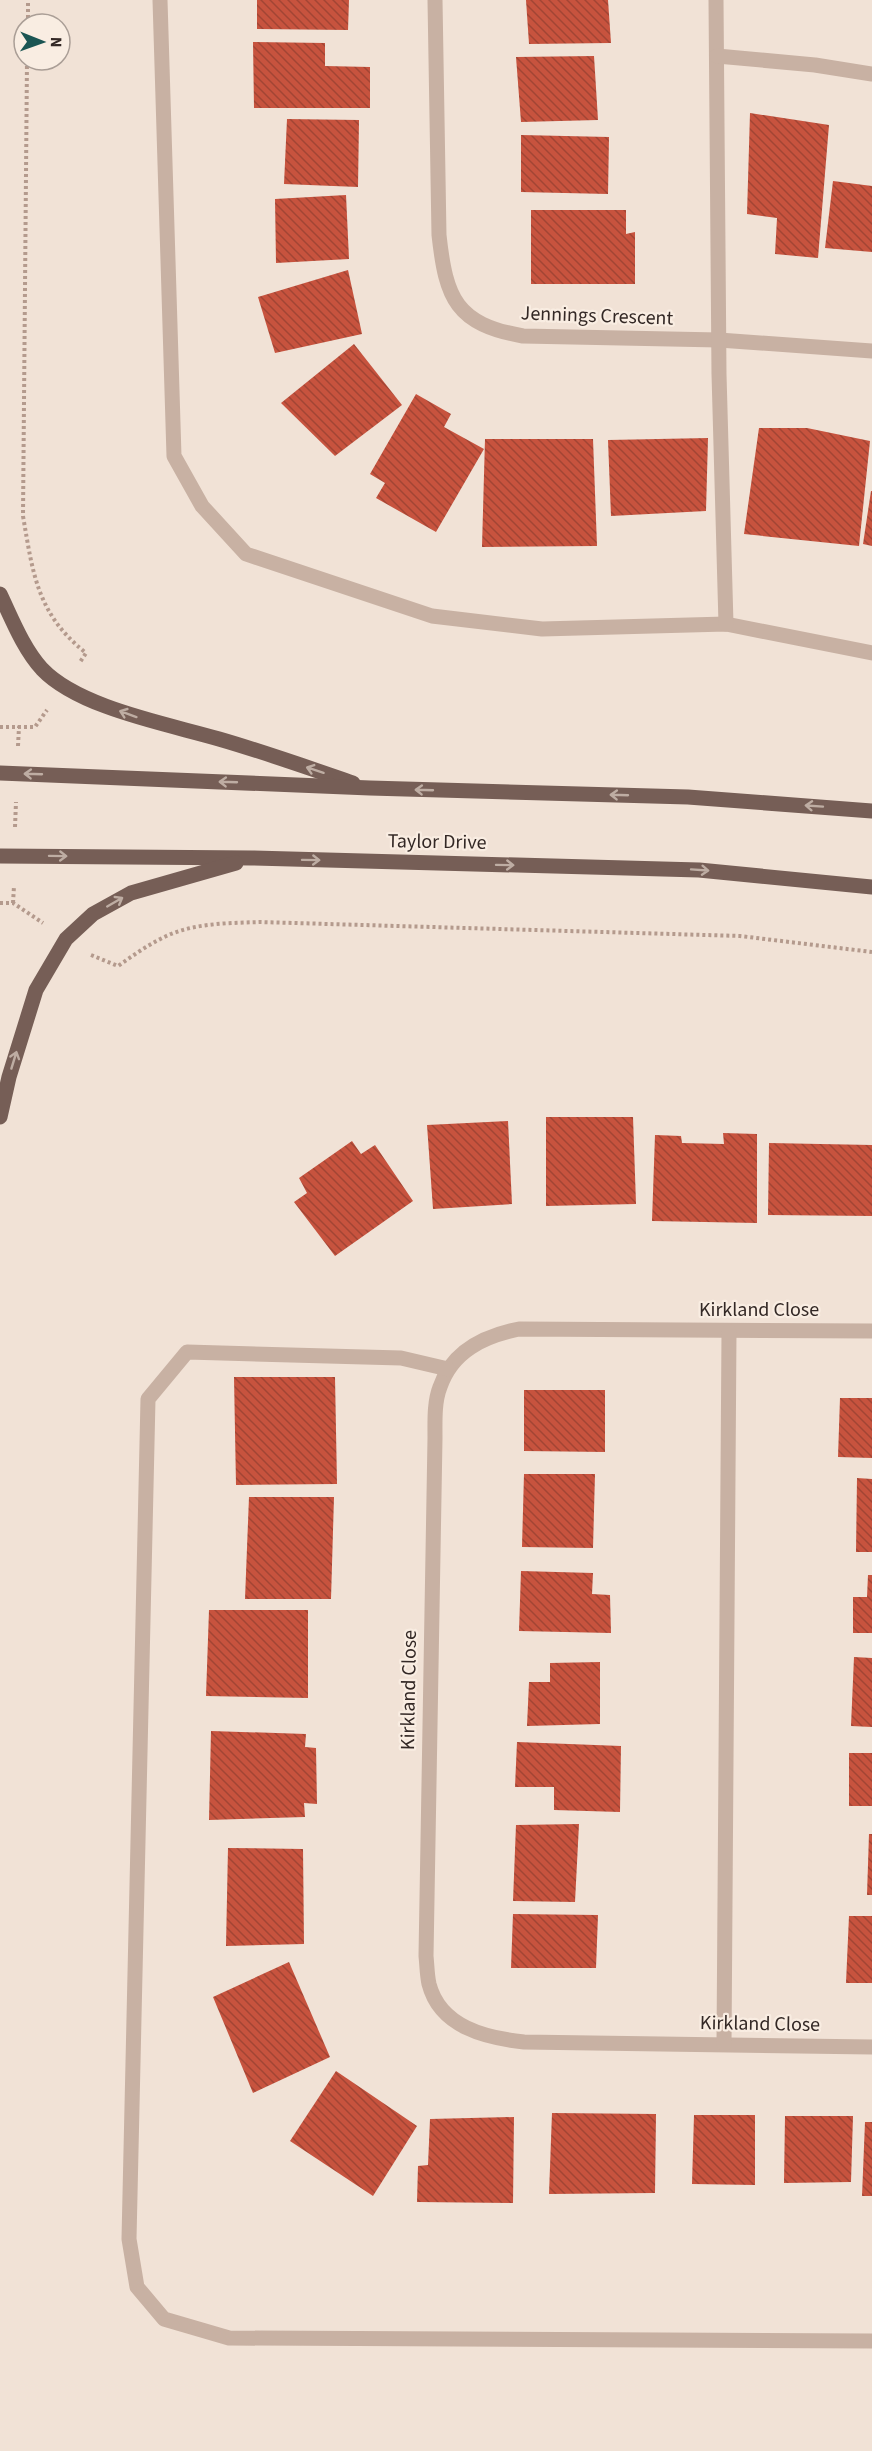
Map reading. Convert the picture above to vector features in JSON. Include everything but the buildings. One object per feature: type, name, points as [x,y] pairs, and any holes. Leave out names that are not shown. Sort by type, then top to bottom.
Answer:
[{"type":"main road","points":[[0,594],[29,650],[43,669],[64,686],[96,702],[142,718],[220,739],[370,788]]},
{"type":"main road","points":[[0,773],[370,788],[688,797],[872,811]]},
{"type":"main road","name":"Taylor Drive","points":[[7,856],[252,858],[699,870],[872,887]]},
{"type":"main road","points":[[0,1117],[9,1077],[36,990],[66,939],[93,914],[131,893],[252,858]]},
{"type":"street","points":[[160,0],[174,456],[202,506],[246,554],[432,616],[543,629],[726,624],[872,653]]},
{"type":"street","name":"Jennings Crescent","points":[[435,0],[439,235],[443,267],[451,294],[464,313],[482,325],[524,336],[719,340],[872,351]]},
{"type":"street","points":[[716,0],[719,340],[726,624]]},
{"type":"street","points":[[717,56],[815,64],[872,74]]},
{"type":"street","name":"Kirkland Close","points":[[872,1331],[729,1332],[519,1329],[480,1339],[448,1369],[439,1388],[435,1438],[426,1956],[429,1985],[439,2006],[453,2020],[475,2033],[499,2040],[872,2047]]},
{"type":"street","points":[[724,2044],[729,1332]]},
{"type":"street","points":[[448,1369],[401,1358],[187,1352],[148,1399],[129,2239],[137,2287],[164,2319],[229,2338],[872,2341]]},
{"type":"path","points":[[27,72],[23,516],[31,562],[42,599],[54,622],[86,653],[78,665]]},
{"type":"path","points":[[0,727],[35,727],[50,706]]},
{"type":"path","points":[[13,903],[7,856],[17,774],[19,727]]},
{"type":"path","points":[[0,903],[13,903],[43,923]]},
{"type":"path","points":[[90,954],[97,960],[118,966],[145,947],[172,933],[214,924],[260,922],[740,936],[872,952]]}]
